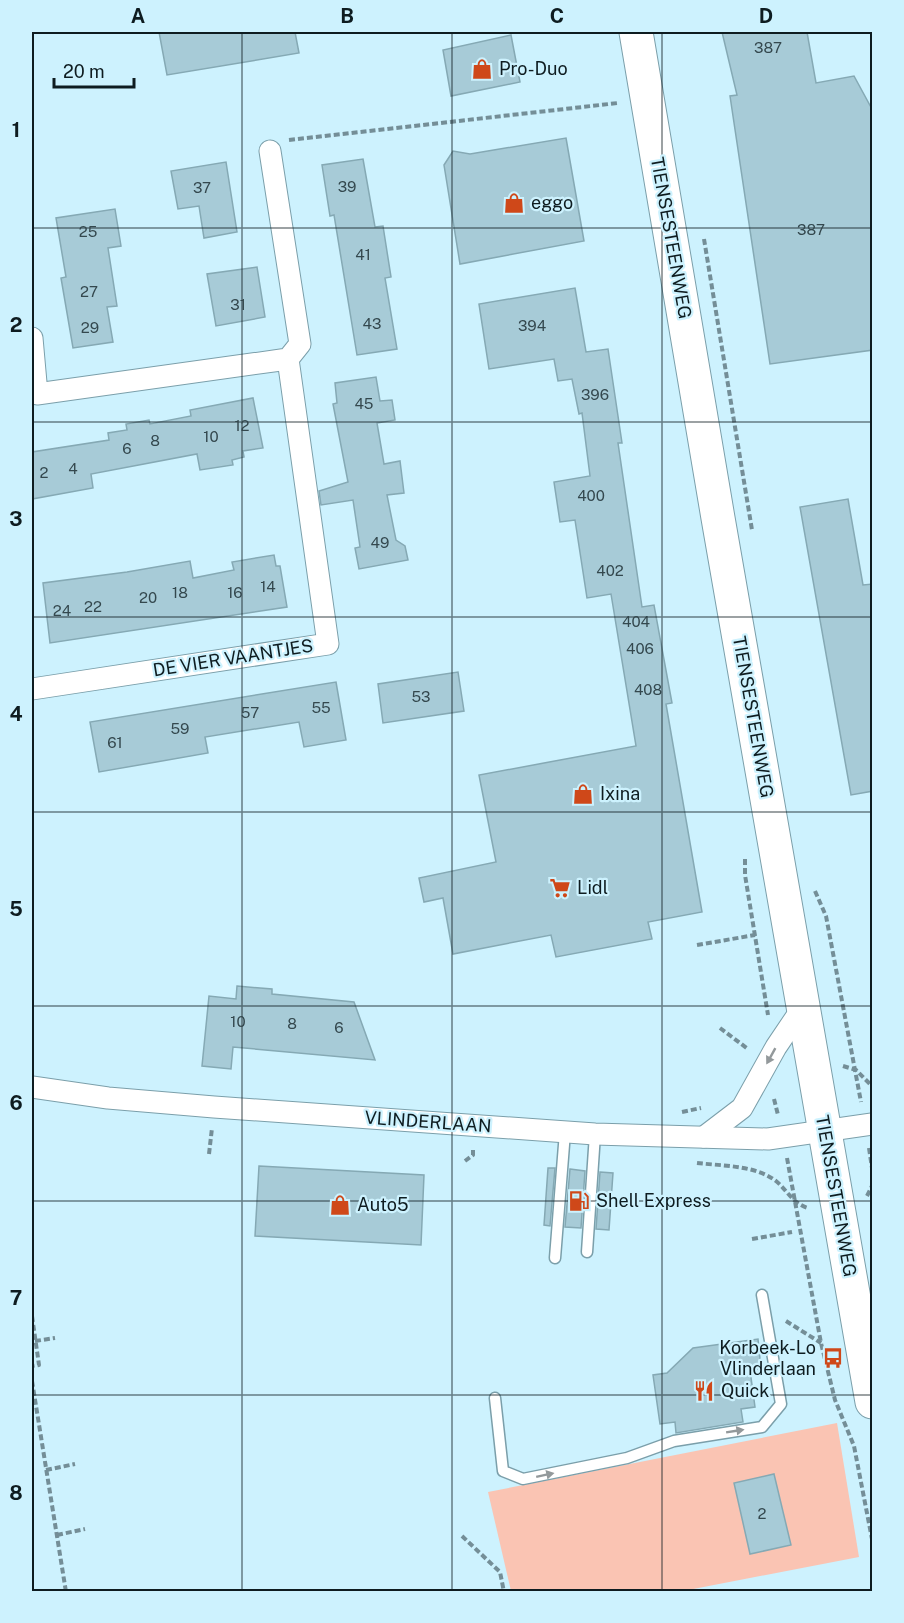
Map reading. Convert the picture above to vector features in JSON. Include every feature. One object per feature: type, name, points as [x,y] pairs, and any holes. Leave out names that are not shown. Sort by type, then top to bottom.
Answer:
[{"type":"main road","name":"TIENSESTEENWEG","points":[[636,32],[873,1402]]},
{"type":"street","name":"DE VIER VAANTJES","points":[[32,689],[328,644],[288,359],[300,344],[270,150]]},
{"type":"street","points":[[32,338],[34,396],[288,359]]},
{"type":"street","points":[[704,1137],[742,1108],[776,1047],[803,1007]]},
{"type":"street","name":"VLINDERLAAN","points":[[32,1087],[108,1098],[214,1107],[595,1134],[768,1139],[873,1124]]},
{"type":"lane","points":[[555,1258],[565,1132]]},
{"type":"lane","points":[[587,1252],[595,1134]]},
{"type":"lane","points":[[495,1398],[503,1471],[523,1479],[627,1458],[674,1441],[762,1427],[781,1404],[762,1295]]},
{"type":"path","points":[[270,150],[290,139],[647,100]]},
{"type":"path","points":[[745,853],[745,875],[770,1026]]},
{"type":"path","points":[[811,884],[826,916],[860,1093]]},
{"type":"path","points":[[697,945],[755,935]]},
{"type":"path","points":[[720,1028],[754,1054]]},
{"type":"path","points":[[836,1067],[856,1070],[873,1086]]},
{"type":"path","points":[[209,1154],[212,1127]]},
{"type":"path","points":[[788,1166],[821,1343],[835,1400],[854,1446],[873,1539]]},
{"type":"path","points":[[750,1169],[775,1180],[796,1204],[816,1211]]},
{"type":"path","points":[[752,1239],[792,1232]]},
{"type":"path","points":[[766,1317],[776,1315],[821,1343]]},
{"type":"path","points":[[32,1316],[39,1365],[32,1366]]},
{"type":"path","points":[[35,1341],[56,1338]]},
{"type":"path","points":[[32,1381],[66,1592]]},
{"type":"path","points":[[46,1470],[75,1464]]},
{"type":"path","points":[[57,1535],[85,1530]]},
{"type":"path","points":[[462,1536],[500,1572],[504,1592]]},
{"type":"shaded area","points":[[837,1423],[859,1557],[683,1591],[511,1591],[488,1492]]},
{"type":"building","points":[[159,32],[295,32],[299,53],[167,75]]},
{"type":"building","points":[[722,32],[807,32],[816,83],[854,76],[873,111],[873,350],[770,364],[730,96],[737,95]]},
{"type":"building","name":"Pro-Duo","points":[[511,35],[520,82],[451,96],[443,50]]},
{"type":"building","name":"eggo","points":[[566,138],[584,241],[460,264],[444,165],[453,151],[470,154]]},
{"type":"building","points":[[363,159],[375,227],[383,226],[391,277],[385,278],[397,349],[357,355],[334,215],[330,216],[322,165]]},
{"type":"building","points":[[226,162],[237,232],[204,238],[199,206],[178,209],[171,171]]},
{"type":"building","points":[[115,209],[121,246],[108,248],[117,306],[107,307],[113,342],[73,348],[61,278],[66,277],[56,218]]},
{"type":"building","points":[[257,267],[265,317],[216,326],[207,274]]},
{"type":"building","points":[[575,288],[586,352],[608,349],[622,443],[618,443],[642,607],[654,605],[672,703],[666,704],[702,912],[648,922],[652,939],[556,957],[551,935],[453,954],[443,898],[424,902],[419,878],[496,862],[479,775],[636,746],[611,594],[587,598],[575,520],[560,522],[554,482],[590,476],[582,413],[579,414],[572,379],[558,381],[554,359],[489,369],[479,304]]},
{"type":"building","points":[[376,377],[380,401],[392,400],[395,420],[377,423],[384,464],[400,461],[404,493],[387,495],[396,540],[405,546],[408,560],[359,569],[355,548],[360,547],[353,500],[321,505],[319,491],[348,482],[333,404],[337,403],[335,383]]},
{"type":"building","points":[[253,398],[263,448],[243,451],[244,457],[232,460],[233,465],[200,470],[197,454],[91,474],[93,488],[32,499],[32,452],[109,440],[108,433],[127,430],[126,424],[149,420],[150,424],[191,416],[190,410]]},
{"type":"building","points":[[848,499],[863,585],[873,584],[873,791],[851,795],[800,507]]},
{"type":"building","points":[[274,555],[276,566],[280,566],[287,607],[50,643],[43,583],[190,561],[193,578],[234,570],[232,562]]},
{"type":"building","points":[[458,672],[464,711],[383,723],[378,684]]},
{"type":"building","points":[[336,682],[346,740],[304,747],[299,722],[205,737],[208,753],[99,772],[90,722]]},
{"type":"building","points":[[237,986],[272,989],[272,994],[354,1002],[375,1060],[233,1047],[231,1069],[202,1066],[209,996],[236,999]]},
{"type":"building","name":"Auto5","points":[[259,1166],[424,1175],[421,1245],[255,1236]]},
{"type":"building","points":[[548,1168],[555,1168],[550,1226],[544,1225]]},
{"type":"building","points":[[570,1169],[585,1171],[581,1228],[565,1227]]},
{"type":"building","points":[[600,1172],[613,1173],[609,1230],[596,1229]]},
{"type":"building","name":"Quick","points":[[758,1339],[761,1369],[750,1370],[755,1407],[741,1409],[743,1422],[676,1433],[675,1422],[660,1424],[653,1375],[667,1373],[693,1348]]},
{"type":"building","points":[[774,1474],[791,1545],[750,1554],[734,1483]]},
{"type":"place","name":"Pro-Duo","points":[[482,69]]},
{"type":"place","name":"eggo","points":[[514,203]]},
{"type":"place","name":"Ixina","points":[[583,794]]},
{"type":"place","name":"Lidl","points":[[560,888]]},
{"type":"place","name":"Shell Express","points":[[579,1201]]},
{"type":"place","name":"Auto5","points":[[340,1205]]},
{"type":"place","name":"Korbeek-Lo Vlinderlaan","points":[[833,1358]]},
{"type":"place","name":"Quick","points":[[704,1391]]}]
